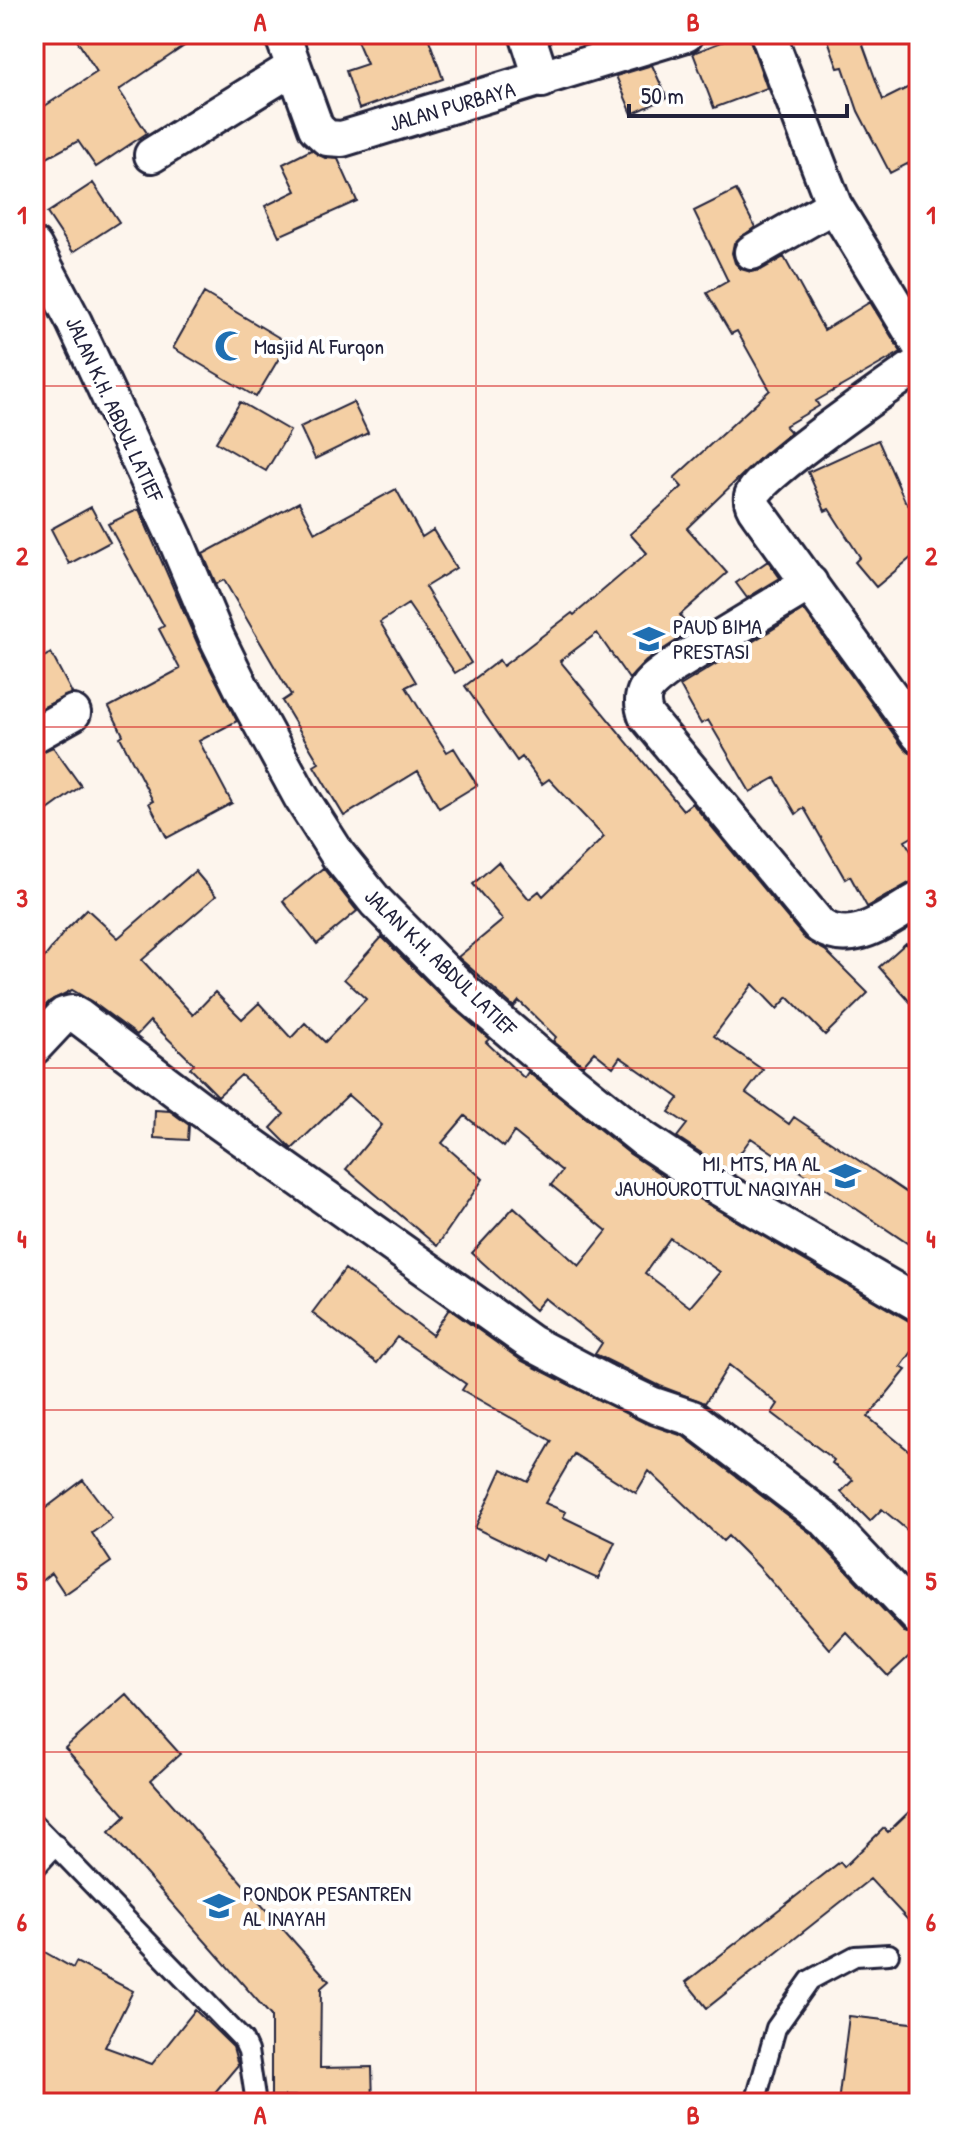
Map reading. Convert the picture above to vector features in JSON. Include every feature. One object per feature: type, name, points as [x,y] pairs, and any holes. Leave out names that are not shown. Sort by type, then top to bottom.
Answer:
[{"type":"street","name":"JALAN PURBAYA","points":[[282,34],[316,128],[327,138],[342,139],[686,34]]},
{"type":"street","points":[[527,34],[542,80]]},
{"type":"street","points":[[768,34],[834,205],[919,344]]},
{"type":"street","points":[[152,155],[294,67]]},
{"type":"street","points":[[752,252],[834,205]]},
{"type":"street","name":"JALAN K.H. ABDUL LATIEF","points":[[34,246],[81,336],[243,691],[301,797],[338,855],[376,902],[465,992],[570,1082],[642,1138],[707,1181],[919,1304]]},
{"type":"street","points":[[919,364],[757,487],[752,496],[752,505],[919,735]]},
{"type":"street","points":[[810,583],[671,667],[650,683],[641,704],[646,716],[820,926],[839,935],[859,934],[919,900]]},
{"type":"street","points":[[34,735],[73,713]]},
{"type":"street","points":[[34,1047],[64,1015],[72,1013],[79,1017],[207,1114],[531,1343],[653,1405],[692,1418],[826,1520],[919,1618]]},
{"type":"lane","points":[[34,1824],[243,2040],[248,2051],[256,2103]]},
{"type":"lane","points":[[34,1869],[56,1845]]},
{"type":"lane","points":[[755,2103],[776,2028],[810,1980],[855,1956],[889,1954]]},
{"type":"building","points":[[73,34],[202,34],[119,90],[147,133],[96,167],[78,141],[34,165],[34,113],[97,72]]},
{"type":"building","points":[[354,34],[427,34],[443,79],[359,109],[346,71],[367,64]]},
{"type":"building","points":[[748,34],[767,88],[714,108],[693,53]]},
{"type":"building","points":[[826,34],[859,34],[883,100],[919,82],[919,158],[890,173],[858,111],[843,67],[838,68]]},
{"type":"building","points":[[652,65],[667,98],[632,114],[616,76]]},
{"type":"building","points":[[311,150],[325,158],[338,159],[357,201],[279,236],[265,206],[296,191],[283,164]]},
{"type":"building","points":[[93,183],[119,222],[73,252],[47,213]]},
{"type":"building","points":[[736,190],[755,227],[734,243],[732,253],[741,269],[751,272],[761,270],[784,257],[824,330],[870,302],[901,352],[816,401],[819,406],[785,426],[791,432],[687,528],[727,573],[680,615],[691,631],[646,661],[629,679],[597,633],[560,661],[683,810],[692,803],[805,939],[826,951],[868,993],[825,1035],[788,997],[777,1009],[753,984],[714,1036],[763,1070],[746,1093],[789,1124],[794,1117],[919,1201],[919,1251],[751,1138],[728,1170],[718,1164],[677,1137],[687,1124],[669,1112],[679,1098],[620,1057],[613,1067],[594,1052],[583,1065],[553,1041],[556,1037],[519,1001],[514,1007],[458,957],[503,920],[473,884],[498,862],[529,899],[539,891],[543,896],[604,837],[549,779],[542,784],[522,757],[517,761],[465,686],[499,660],[503,666],[572,613],[574,615],[647,553],[630,534],[682,487],[674,478],[770,390],[737,331],[731,334],[707,293],[728,281],[694,211]]},
{"type":"building","name":"Masjid Al Furqon","points":[[204,293],[288,343],[256,397],[173,348]]},
{"type":"building","points":[[240,402],[290,431],[266,471],[216,442]]},
{"type":"building","points":[[353,402],[368,433],[315,459],[300,427]]},
{"type":"building","points":[[878,440],[905,501],[919,518],[919,551],[876,587],[855,562],[860,557],[829,509],[825,511],[808,472]]},
{"type":"building","points":[[396,489],[422,537],[433,530],[456,568],[425,587],[471,663],[455,673],[408,604],[380,622],[416,682],[406,687],[447,752],[454,748],[477,785],[439,808],[418,771],[344,816],[314,766],[319,763],[282,701],[291,695],[224,580],[216,584],[203,554],[299,502],[315,533]]},
{"type":"building","points":[[91,507],[110,542],[69,564],[51,529]]},
{"type":"building","points":[[139,509],[199,647],[237,721],[199,741],[232,803],[167,838],[109,707],[180,669],[159,629],[164,626],[108,524]]},
{"type":"building","points":[[768,561],[780,578],[747,598],[736,583]]},
{"type":"building","points":[[804,610],[903,747],[919,755],[919,833],[905,841],[919,864],[919,880],[867,907],[850,876],[845,879],[804,808],[796,814],[775,778],[750,792],[708,720],[701,724],[680,686]]},
{"type":"building","points":[[51,653],[72,693],[34,712],[34,662]]},
{"type":"building","points":[[53,747],[81,786],[34,820],[34,755]]},
{"type":"building","points":[[323,868],[357,911],[317,944],[283,901]]},
{"type":"building","points":[[195,871],[216,896],[142,960],[193,1015],[215,992],[242,1019],[259,1003],[291,1038],[305,1023],[325,1042],[366,999],[344,979],[382,937],[489,1039],[486,1042],[524,1078],[528,1072],[630,1154],[697,1198],[919,1324],[919,1342],[901,1367],[906,1370],[868,1417],[919,1459],[919,1540],[882,1509],[870,1521],[841,1492],[853,1480],[832,1463],[834,1460],[772,1413],[778,1404],[729,1365],[705,1403],[660,1386],[595,1354],[602,1343],[545,1298],[535,1310],[472,1253],[514,1207],[579,1266],[607,1231],[551,1185],[562,1171],[514,1132],[504,1147],[465,1116],[442,1143],[483,1179],[437,1246],[346,1169],[382,1125],[348,1095],[292,1149],[271,1128],[284,1114],[241,1075],[218,1096],[190,1068],[194,1064],[150,1021],[137,1035],[72,990],[50,1001],[42,1009],[34,1002],[34,971],[65,931],[87,909],[118,938]],"holes":[[[670,1238],[720,1272],[690,1307],[645,1273]]]},
{"type":"building","points":[[906,943],[919,958],[919,1012],[879,967]]},
{"type":"building","points":[[155,1110],[170,1111],[189,1125],[188,1140],[154,1138]]},
{"type":"building","points":[[345,1269],[432,1335],[449,1309],[522,1361],[645,1423],[683,1436],[813,1535],[904,1632],[919,1637],[919,1647],[888,1676],[846,1632],[830,1649],[728,1536],[723,1541],[649,1471],[636,1493],[574,1454],[545,1503],[566,1512],[563,1517],[615,1542],[598,1579],[546,1555],[543,1561],[475,1528],[502,1469],[528,1482],[552,1441],[462,1390],[466,1384],[397,1337],[377,1363],[312,1313]]},
{"type":"building","points":[[83,1480],[112,1518],[92,1533],[111,1562],[65,1594],[51,1573],[34,1587],[34,1517]]},
{"type":"building","name":"PONDOK PESANTREN AL INAYAH","points":[[126,1694],[180,1754],[151,1780],[329,1981],[321,1988],[320,2068],[372,2067],[373,2103],[335,2103],[335,2097],[271,2096],[271,2016],[109,1832],[126,1816],[65,1748]]},
{"type":"building","points":[[919,1802],[919,1932],[870,1879],[707,2008],[686,1982],[840,1862],[844,1867],[884,1828],[888,1832]]},
{"type":"building","points":[[34,1946],[73,1968],[76,1962],[133,1991],[105,2047],[152,2064],[195,2010],[233,2047],[238,2065],[206,2103],[34,2103]]},
{"type":"building","points":[[849,2016],[919,2024],[919,2103],[838,2103]]},
{"type":"place","name":"Masjid Al Furqon","points":[[230,346]]},
{"type":"place","name":"PAUD BIMA PRESTASI","points":[[649,639]]},
{"type":"place","name":"MI, MTS, MA AL JAUHOUROTTUL NAQIYAH","points":[[845,1176]]},
{"type":"place","name":"PONDOK PESANTREN AL INAYAH","points":[[219,1906]]}]
